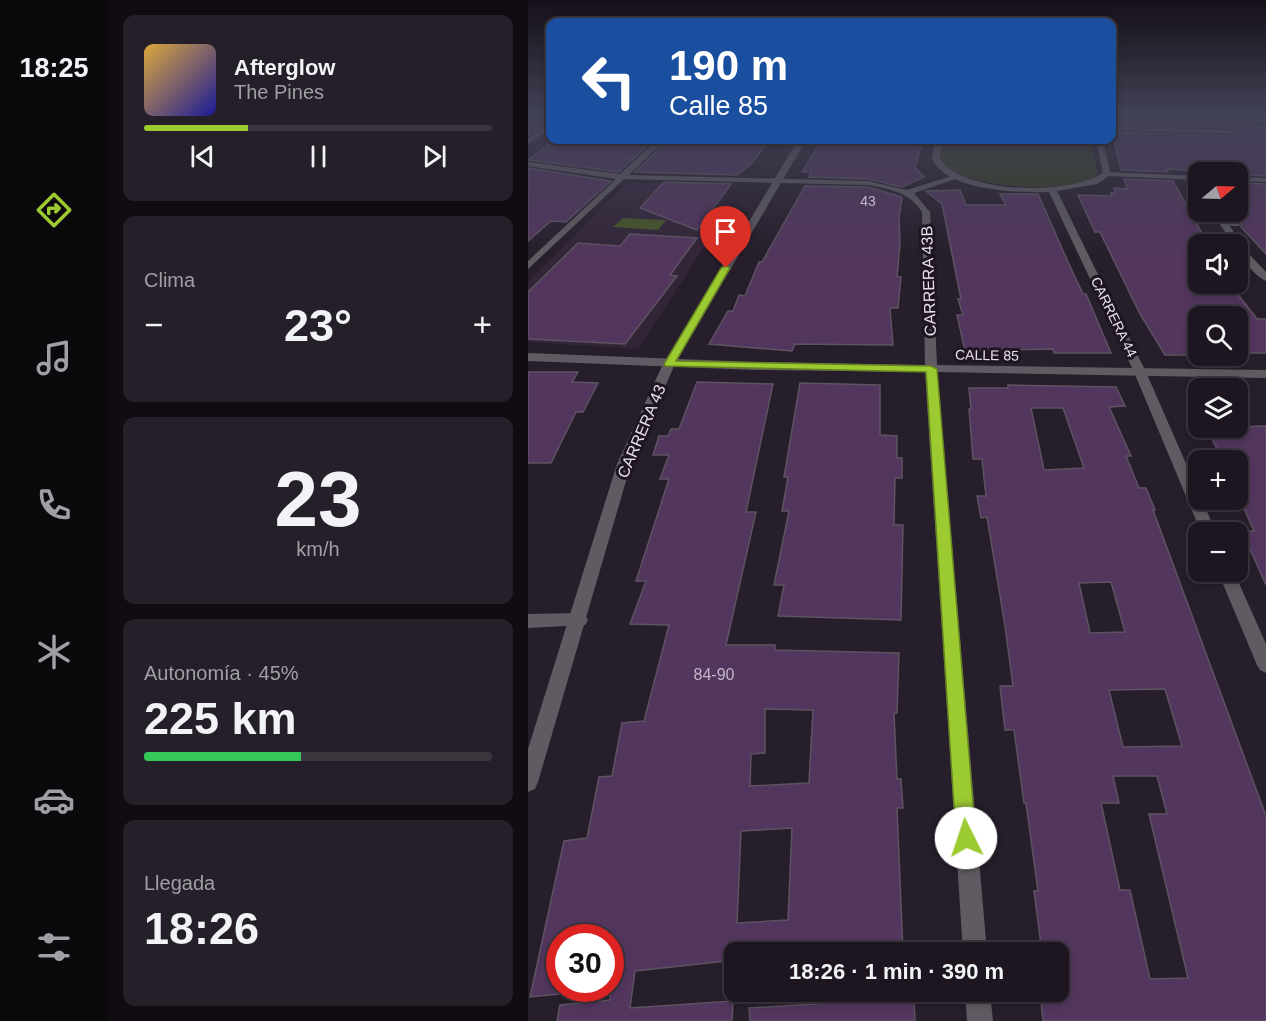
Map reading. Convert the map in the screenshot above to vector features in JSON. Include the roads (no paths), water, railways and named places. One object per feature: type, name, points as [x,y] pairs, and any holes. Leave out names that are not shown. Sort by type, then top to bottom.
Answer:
[{"type":"street","points":[[528,266],[640,160]]},
{"type":"street","name":"CARRERA 43","points":[[528,782],[579,620],[624,464],[669,364],[790,160]]},
{"type":"street","points":[[936,160],[955,176],[1007,187],[1052,189],[1094,184],[1107,174],[1188,179]]},
{"type":"street","points":[[1104,160],[1107,174]]},
{"type":"street","points":[[528,164],[621,177],[778,179],[867,183],[907,193],[955,176]]},
{"type":"street","points":[[1248,179],[1266,180]]},
{"type":"street","name":"CARRERA 44","points":[[1052,189],[1140,372],[1205,522]]},
{"type":"street","name":"CARRERA 43B","points":[[907,193],[923,205],[926,212],[931,369],[974,942]]},
{"type":"street","points":[[1223,222],[1246,256],[1266,278]]},
{"type":"street","name":"CALLE 85","points":[[528,357],[669,364],[1266,374]]},
{"type":"street","points":[[1230,582],[1266,665]]},
{"type":"street","points":[[528,621],[579,620]]},
{"type":"street","points":[[979,1002],[980,1021]]},
{"type":"lane","points":[[1225,225],[1239,225]]}]
